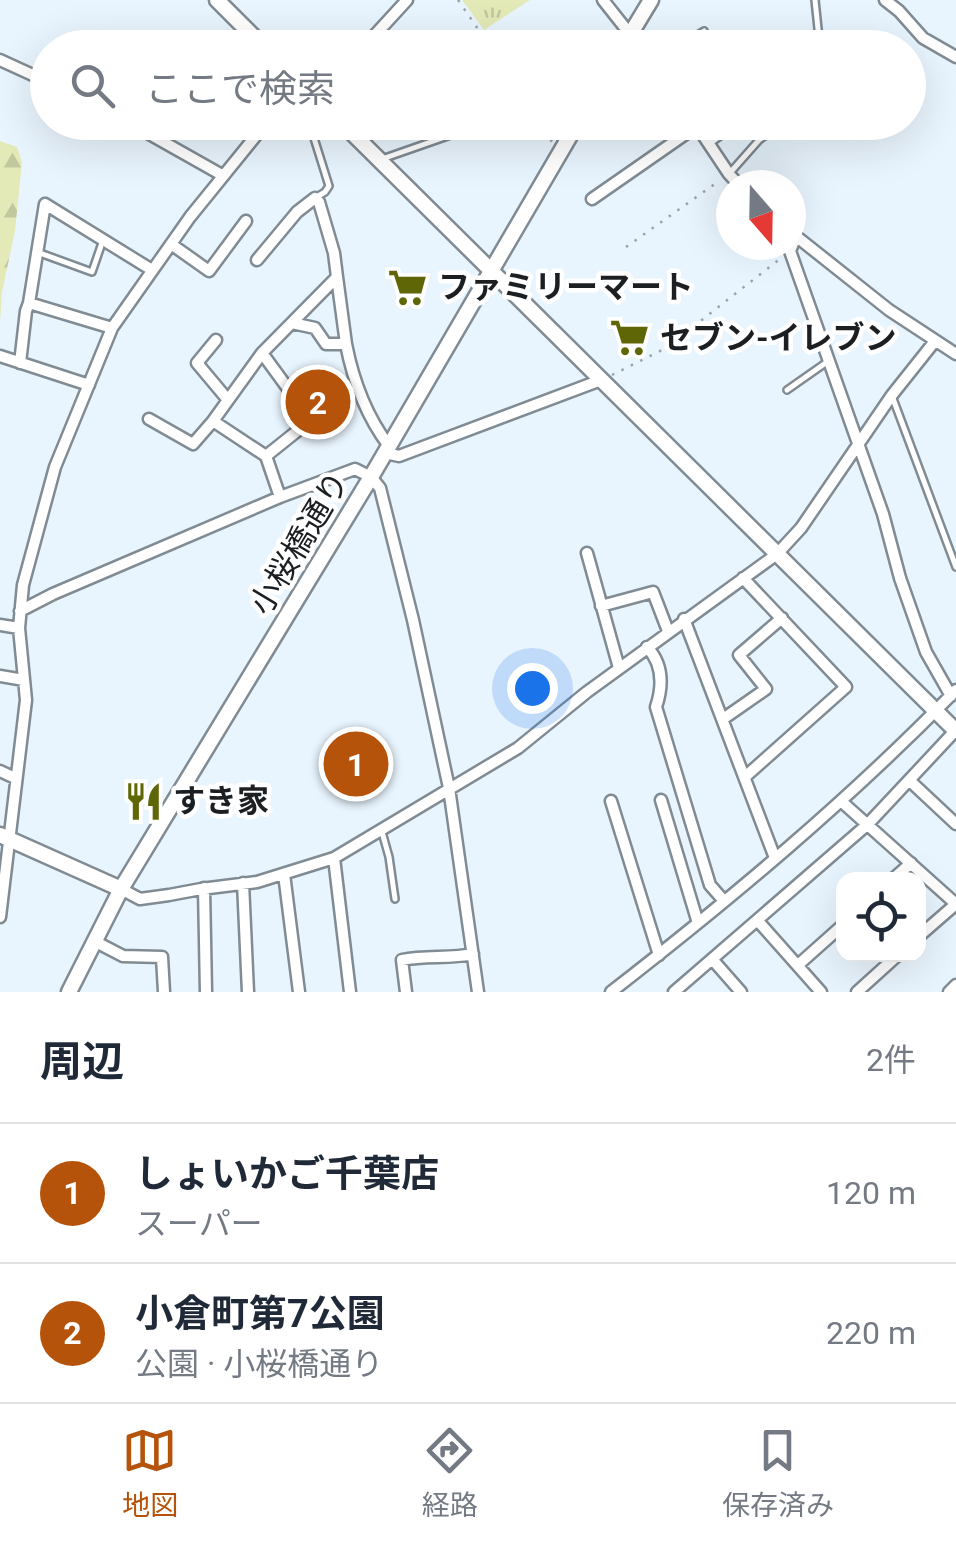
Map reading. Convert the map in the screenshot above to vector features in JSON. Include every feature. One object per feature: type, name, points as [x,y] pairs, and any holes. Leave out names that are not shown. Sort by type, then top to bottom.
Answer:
[{"type":"street","points":[[218,0],[248,30]]},
{"type":"street","points":[[380,30],[407,0]]},
{"type":"street","points":[[603,0],[628,30]]},
{"type":"street","points":[[633,30],[650,0]]},
{"type":"street","points":[[884,0],[916,30]]},
{"type":"street","points":[[926,40],[956,56]]},
{"type":"street","points":[[0,60],[30,74]]},
{"type":"street","points":[[159,140],[222,176]]},
{"type":"street","points":[[0,917],[4,837],[26,700],[18,628],[22,585],[50,483],[112,328],[170,244],[252,140]]},
{"type":"street","points":[[359,140],[956,731],[868,824],[674,992]]},
{"type":"street","name":"小桜橋通り","points":[[69,992],[121,888],[371,477],[568,140]]},
{"type":"street","points":[[592,199],[674,140]]},
{"type":"street","points":[[706,140],[726,170]]},
{"type":"street","points":[[258,260],[297,212],[315,198],[334,252],[352,376],[387,450],[399,456],[601,380]]},
{"type":"street","points":[[20,363],[45,204],[152,270]]},
{"type":"street","points":[[170,244],[209,271],[246,221]]},
{"type":"street","points":[[806,244],[890,310],[956,354]]},
{"type":"street","points":[[611,992],[842,802],[953,693],[926,652],[883,514],[793,260]]},
{"type":"street","points":[[149,419],[193,444],[262,353],[337,277]]},
{"type":"street","points":[[29,303],[112,328]]},
{"type":"street","points":[[292,322],[315,328],[326,344],[346,344]]},
{"type":"street","points":[[216,340],[197,364],[228,400]]},
{"type":"street","points":[[4,837],[140,899],[243,884],[334,858],[518,748],[684,619],[777,554],[935,341]]},
{"type":"street","points":[[262,353],[312,420],[266,456]]},
{"type":"street","points":[[0,356],[89,384]]},
{"type":"street","points":[[212,422],[266,456],[280,497]]},
{"type":"street","points":[[20,611],[280,497],[356,469],[371,477],[380,488],[413,620],[448,788],[478,992]]},
{"type":"street","points":[[586,552],[619,668]]},
{"type":"street","points":[[743,578],[846,687],[746,776]]},
{"type":"street","points":[[602,606],[654,592],[668,631]]},
{"type":"street","points":[[724,719],[766,689],[739,656],[782,618]]},
{"type":"street","points":[[684,619],[776,858]]},
{"type":"street","points":[[0,625],[18,628]]},
{"type":"street","points":[[647,647],[663,686],[656,707],[710,885],[724,900]]},
{"type":"street","points":[[0,676],[24,680]]},
{"type":"street","points":[[0,772],[16,778]]},
{"type":"street","points":[[910,781],[956,824]]},
{"type":"street","points":[[661,800],[698,922]]},
{"type":"street","points":[[611,801],[658,955]]},
{"type":"street","points":[[842,802],[956,904],[926,930]]},
{"type":"street","points":[[334,858],[350,992]]},
{"type":"street","points":[[902,872],[911,864]]},
{"type":"street","points":[[284,874],[299,992]]},
{"type":"street","points":[[243,884],[248,992]]},
{"type":"street","points":[[204,888],[206,992]]},
{"type":"street","points":[[758,921],[822,992]]},
{"type":"street","points":[[798,965],[836,931]]},
{"type":"street","points":[[94,941],[123,956],[162,957],[164,992]]},
{"type":"street","points":[[406,992],[402,960],[473,954]]},
{"type":"street","points":[[712,959],[741,992]]},
{"type":"street","points":[[857,992],[890,962]]},
{"type":"street","points":[[948,992],[956,985]]},
{"type":"lane","points":[[815,0],[818,30]]},
{"type":"lane","points":[[315,140],[329,186],[315,198]]},
{"type":"lane","points":[[380,160],[437,140]]},
{"type":"lane","points":[[709,144],[715,140]]},
{"type":"lane","points":[[733,170],[759,140]]},
{"type":"lane","points":[[37,252],[92,272],[103,240]]},
{"type":"lane","points":[[788,390],[829,360]]},
{"type":"lane","points":[[892,395],[956,566]]},
{"type":"lane","points":[[381,829],[395,900]]},
{"type":"path","points":[[458,0],[479,30]]},
{"type":"path","points":[[551,140],[560,154]]},
{"type":"path","points":[[626,246],[716,183]]},
{"type":"path","points":[[601,380],[666,348],[778,260]]},
{"type":"green space","points":[[462,0],[530,0],[484,30]]},
{"type":"green space","points":[[0,141],[17,147],[22,162],[0,323]]},
{"type":"place","name":"ファミリーマート","points":[[408,287]]},
{"type":"place","name":"セブン-イレブン","points":[[630,338]]},
{"type":"place","name":"小倉町第7公園","points":[[318,402]]},
{"type":"place","name":"しょいかご千葉店","points":[[356,764]]},
{"type":"place","name":"すき家","points":[[143,801]]}]
